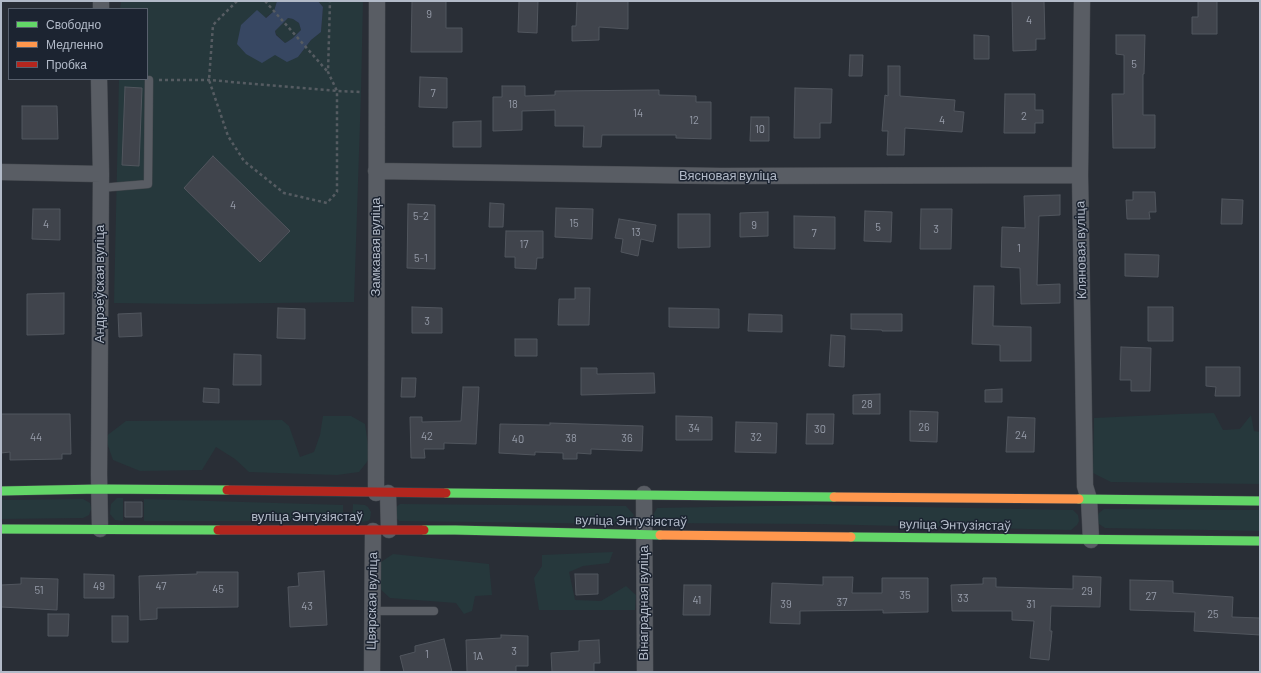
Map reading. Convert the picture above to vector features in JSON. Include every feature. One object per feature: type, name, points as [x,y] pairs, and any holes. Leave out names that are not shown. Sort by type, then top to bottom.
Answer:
[{"type":"street","name":"Замкавая вуліца","points":[[377,1],[376,171],[382,493],[389,530]]},
{"type":"street","name":"Кляновая вуліца","points":[[1082,1],[1080,175],[1085,486],[1089,499],[1091,540]]},
{"type":"street","name":"Андрэеўская вуліца","points":[[99,80],[101,181],[100,529]]},
{"type":"street","name":"Вясновая вуліца","points":[[376,171],[721,176],[1080,175]]},
{"type":"street","points":[[1,172],[101,181]]},
{"type":"street","name":"вуліца Энтузіястаў","points":[[1,491],[99,490],[644,494],[1260,502]]},
{"type":"street","name":"Вінаградная вуліца","points":[[644,494],[645,672]]},
{"type":"street","name":"вуліца Энтузіястаў","points":[[1,529],[455,530],[644,535],[1260,541]]},
{"type":"street","name":"Цвярская вуліца","points":[[372,672],[373,531]]},
{"type":"lane","points":[[101,181],[148,184],[149,80]]},
{"type":"lane","points":[[372,611],[434,611]]},
{"type":"path","points":[[237,1],[213,25],[209,80],[228,136],[244,161],[284,193],[327,203],[337,192],[337,91],[328,72],[265,1]]},
{"type":"path","points":[[328,72],[330,1]]},
{"type":"path","points":[[149,80],[209,80],[337,91],[376,92]]},
{"type":"shaded area","points":[[121,1],[277,1],[274,11],[265,18],[275,55],[298,57],[311,40],[321,32],[323,7],[318,1],[363,1],[354,302],[197,304],[114,303],[119,80],[148,80],[148,8],[120,8]],"holes":[[[213,157],[290,231],[261,262],[184,188]]]},
{"type":"shaded area","points":[[288,18],[299,23],[301,30],[285,43],[275,31]]},
{"type":"shaded area","points":[[1214,413],[1223,430],[1240,429],[1251,415],[1254,431],[1260,432],[1260,484],[1111,482],[1093,473],[1094,418]]},
{"type":"shaded area","points":[[323,416],[351,416],[365,424],[370,458],[359,472],[337,475],[249,472],[235,459],[216,447],[202,470],[140,471],[113,460],[105,437],[126,421],[282,420],[289,426],[300,457],[314,452],[320,435]]},
{"type":"shaded area","points":[[117,498],[123,498],[123,521],[115,520],[110,514],[111,504]]},
{"type":"shaded area","points":[[83,499],[90,503],[91,509],[89,515],[83,518],[1,519],[1,500]]},
{"type":"shaded area","points":[[144,499],[343,505],[343,521],[144,521]]},
{"type":"shaded area","points":[[353,504],[365,505],[368,507],[371,512],[370,519],[368,521],[352,523]]},
{"type":"shaded area","points":[[400,504],[626,506],[634,515],[626,524],[399,521],[396,517],[396,507]]},
{"type":"shaded area","points":[[816,505],[1073,510],[1078,515],[1079,521],[1071,530],[817,524],[657,523],[653,515],[657,508]]},
{"type":"shaded area","points":[[1104,509],[1260,510],[1260,531],[1105,528],[1099,524],[1097,519],[1099,513]]},
{"type":"shaded area","points":[[613,552],[609,563],[583,566],[569,572],[575,600],[601,601],[626,586],[636,595],[635,610],[539,610],[534,578],[542,566],[542,555]]},
{"type":"shaded area","points":[[393,554],[489,564],[492,595],[475,596],[472,611],[464,614],[456,603],[390,598],[378,587],[381,562]]},
{"type":"water","points":[[277,1],[318,1],[323,7],[321,32],[311,40],[298,57],[287,62],[275,55],[262,63],[246,54],[237,44],[241,25],[257,10],[266,18],[274,11]],"holes":[[[288,18],[299,23],[301,30],[285,43],[276,35],[275,31]]]},
{"type":"building","points":[[412,1],[446,1],[446,28],[462,28],[462,52],[411,52]]},
{"type":"building","points":[[519,1],[538,1],[537,33],[518,32]]},
{"type":"building","points":[[577,1],[628,1],[628,29],[599,27],[599,40],[572,41],[572,26],[576,26]]},
{"type":"building","points":[[1012,1],[1044,1],[1045,39],[1036,39],[1036,50],[1013,51]]},
{"type":"building","points":[[1198,1],[1217,1],[1217,34],[1192,34],[1192,17],[1198,17]]},
{"type":"building","points":[[974,35],[989,36],[989,59],[974,59]]},
{"type":"building","points":[[1116,35],[1145,35],[1143,115],[1155,115],[1155,148],[1113,148],[1112,94],[1124,94],[1124,55],[1116,54]]},
{"type":"building","points":[[850,55],[863,55],[862,76],[849,76]]},
{"type":"building","points":[[888,66],[900,66],[900,96],[955,100],[954,111],[964,112],[962,132],[905,128],[904,155],[887,155],[888,131],[882,131],[885,95],[888,96]]},
{"type":"building","points":[[420,77],[447,78],[447,108],[419,107]]},
{"type":"building","points":[[502,86],[525,86],[525,96],[555,95],[555,91],[659,90],[659,95],[696,96],[696,102],[711,102],[711,139],[676,138],[676,135],[602,135],[601,147],[583,147],[584,126],[555,126],[555,110],[522,111],[522,130],[493,131],[493,97],[502,97]]},
{"type":"building","points":[[125,87],[142,88],[139,166],[122,165]]},
{"type":"building","points":[[795,88],[832,89],[831,123],[820,123],[820,138],[794,138]]},
{"type":"building","points":[[1005,94],[1035,94],[1035,110],[1043,110],[1043,123],[1035,123],[1035,133],[1004,133]]},
{"type":"building","points":[[22,106],[57,106],[58,139],[22,139]]},
{"type":"building","points":[[751,117],[769,117],[769,141],[750,141]]},
{"type":"building","points":[[481,121],[481,147],[453,147],[453,122]]},
{"type":"building","points":[[213,156],[290,231],[260,262],[184,188]]},
{"type":"building","points":[[1133,192],[1155,192],[1156,212],[1149,212],[1150,219],[1127,219],[1126,200],[1133,200]]},
{"type":"building","points":[[1060,195],[1060,215],[1039,216],[1037,285],[1060,284],[1060,303],[1021,304],[1020,268],[1001,267],[1002,227],[1025,228],[1024,196]]},
{"type":"building","points":[[1222,199],[1243,200],[1242,224],[1221,224]]},
{"type":"building","points":[[490,203],[504,204],[503,227],[489,227]]},
{"type":"building","points":[[408,204],[435,205],[435,269],[407,268]]},
{"type":"building","points":[[556,208],[593,209],[592,239],[555,237]]},
{"type":"building","points":[[33,209],[60,209],[60,240],[32,239]]},
{"type":"building","points":[[921,209],[952,209],[951,249],[920,249]]},
{"type":"building","points":[[865,211],[892,212],[891,242],[864,241]]},
{"type":"building","points":[[768,212],[768,236],[740,237],[740,213]]},
{"type":"building","points":[[678,214],[710,214],[710,247],[678,248]]},
{"type":"building","points":[[794,216],[835,217],[835,249],[794,248]]},
{"type":"building","points":[[619,219],[656,225],[653,242],[641,239],[638,256],[621,252],[623,239],[615,238]]},
{"type":"building","points":[[506,231],[543,231],[543,258],[537,258],[536,269],[515,268],[515,257],[505,257]]},
{"type":"building","points":[[1125,254],[1159,255],[1158,277],[1125,276]]},
{"type":"building","points":[[974,286],[994,286],[993,326],[1031,327],[1031,361],[1000,361],[1000,345],[972,344]]},
{"type":"building","points":[[575,288],[590,288],[589,325],[558,325],[559,299],[575,299]]},
{"type":"building","points":[[64,293],[64,334],[27,335],[27,294]]},
{"type":"building","points":[[412,307],[442,308],[442,333],[412,333]]},
{"type":"building","points":[[1148,307],[1173,307],[1173,341],[1148,341]]},
{"type":"building","points":[[278,308],[305,309],[305,339],[277,338]]},
{"type":"building","points":[[669,308],[719,309],[719,328],[669,327]]},
{"type":"building","points":[[141,313],[142,336],[119,337],[118,314]]},
{"type":"building","points":[[749,314],[782,315],[782,332],[748,331]]},
{"type":"building","points":[[851,314],[902,314],[902,331],[851,329]]},
{"type":"building","points":[[831,335],[845,336],[844,367],[829,366]]},
{"type":"building","points":[[515,339],[537,339],[537,356],[515,356]]},
{"type":"building","points":[[1121,347],[1151,348],[1150,391],[1131,391],[1131,380],[1120,380]]},
{"type":"building","points":[[234,354],[261,355],[261,385],[233,385]]},
{"type":"building","points":[[1206,367],[1240,367],[1240,396],[1215,396],[1216,387],[1206,386]]},
{"type":"building","points":[[581,368],[597,368],[597,374],[654,373],[655,393],[581,395]]},
{"type":"building","points":[[402,378],[416,378],[415,397],[401,397]]},
{"type":"building","points":[[463,387],[479,387],[476,444],[444,443],[444,449],[424,449],[425,458],[411,458],[410,417],[422,417],[422,422],[461,421]]},
{"type":"building","points":[[204,388],[219,389],[219,403],[203,402]]},
{"type":"building","points":[[1002,389],[1002,402],[985,402],[985,390]]},
{"type":"building","points":[[880,394],[880,414],[853,414],[853,395]]},
{"type":"building","points":[[910,411],[938,412],[937,442],[910,441]]},
{"type":"building","points":[[1,414],[70,414],[71,454],[62,454],[62,459],[10,460],[10,452],[1,453]]},
{"type":"building","points":[[807,414],[834,414],[833,444],[806,444]]},
{"type":"building","points":[[676,416],[712,417],[712,440],[676,440]]},
{"type":"building","points":[[1008,417],[1035,418],[1034,452],[1006,452]]},
{"type":"building","points":[[736,422],[777,423],[776,453],[735,452]]},
{"type":"building","points":[[550,423],[643,426],[642,451],[591,449],[591,454],[577,453],[577,459],[563,459],[563,453],[535,452],[535,455],[499,453],[500,424],[550,425]]},
{"type":"building","points":[[125,502],[142,502],[142,517],[125,517]]},
{"type":"building","points":[[324,571],[327,625],[290,627],[288,587],[299,586],[298,573]]},
{"type":"building","points":[[197,572],[238,572],[238,607],[157,608],[157,619],[140,620],[139,576],[197,574]]},
{"type":"building","points":[[84,574],[114,575],[114,598],[84,598]]},
{"type":"building","points":[[575,574],[598,574],[598,594],[576,595]]},
{"type":"building","points":[[1073,576],[1101,577],[1100,607],[1051,606],[1050,631],[1052,631],[1049,660],[1030,658],[1034,621],[1012,620],[1012,611],[952,611],[951,585],[983,584],[983,578],[996,578],[996,587],[1073,589]]},
{"type":"building","points":[[823,577],[853,577],[852,593],[882,593],[882,578],[928,578],[928,612],[883,613],[883,610],[800,611],[800,624],[770,623],[772,583],[823,585]]},
{"type":"building","points":[[21,578],[58,579],[57,610],[1,607],[1,585],[21,584]]},
{"type":"building","points":[[1130,580],[1173,581],[1173,593],[1233,597],[1232,617],[1260,618],[1260,635],[1194,631],[1195,612],[1130,610]]},
{"type":"building","points":[[684,585],[711,585],[710,615],[683,615]]},
{"type":"building","points":[[48,614],[69,614],[68,636],[48,636]]},
{"type":"building","points":[[112,616],[128,616],[128,642],[112,642]]},
{"type":"building","points":[[501,635],[528,636],[528,666],[516,666],[516,672],[467,672],[466,640],[501,638]]},
{"type":"building","points":[[444,639],[452,672],[404,672],[400,656],[415,652],[415,646]]},
{"type":"building","points":[[599,640],[600,663],[594,663],[594,672],[552,672],[551,653],[579,651],[579,641]]},
{"type":"traffic: fast","points":[[1,491],[99,489],[227,490]]},
{"type":"traffic: fast","points":[[446,493],[834,497]]},
{"type":"traffic: fast","points":[[1079,499],[1260,501]]},
{"type":"traffic: fast","points":[[1,529],[218,530]]},
{"type":"traffic: fast","points":[[424,530],[660,535]]},
{"type":"traffic: fast","points":[[851,537],[1260,541]]},
{"type":"traffic: slow","points":[[834,497],[1079,499]]},
{"type":"traffic: slow","points":[[660,535],[851,537]]},
{"type":"traffic: jam","points":[[227,490],[446,493]]},
{"type":"traffic: jam","points":[[218,530],[424,530]]}]
